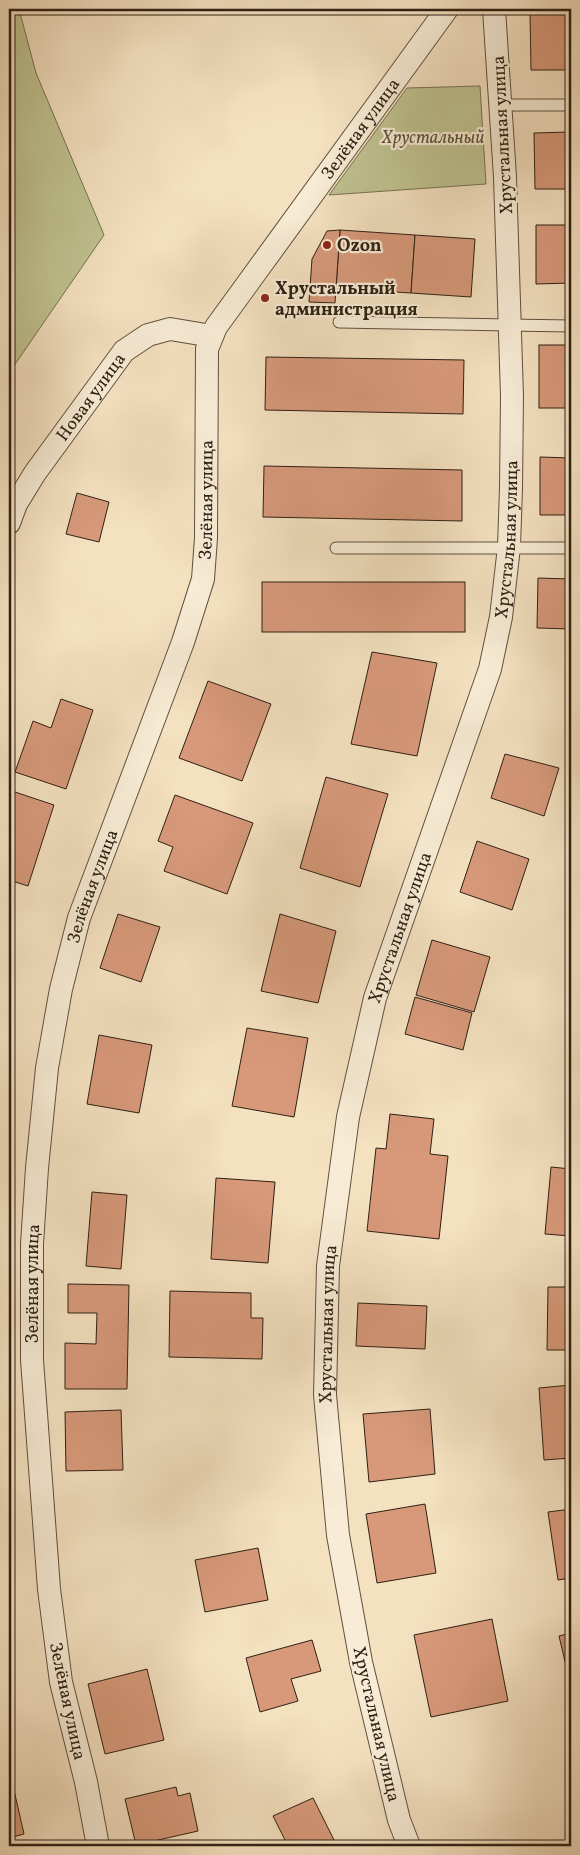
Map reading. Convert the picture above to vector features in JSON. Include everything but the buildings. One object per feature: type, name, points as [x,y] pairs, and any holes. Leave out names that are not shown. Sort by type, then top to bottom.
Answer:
[{"type":"street","name":"Зелёная улица","points":[[98,1846],[86,1782],[61,1682],[49,1590],[32,1360],[32,1244],[37,1168],[47,1068],[61,989],[79,918],[183,642],[204,579],[207,349],[212,336],[216,327],[446,9]]},
{"type":"street","name":"Хрустальная улица","points":[[409,1846],[399,1820],[361,1662],[338,1535],[325,1395],[328,1266],[348,1117],[375,998],[490,669],[501,617],[509,547],[511,488],[510,326],[505,177],[494,9]]},
{"type":"street","name":"Новая улица","points":[[9,523],[16,504],[35,473],[124,351],[148,335],[170,329],[212,336]]},
{"type":"lane","points":[[500,105],[571,105]]},
{"type":"lane","points":[[339,322],[571,326]]},
{"type":"lane","points":[[336,548],[571,548]]},
{"type":"green space","points":[[9,9],[19,9],[36,73],[104,235],[9,373]]},
{"type":"green space","name":"Хрустальный","points":[[480,86],[486,184],[329,195],[407,88]]},
{"type":"place","name":"Ozon","points":[[327,245]]},
{"type":"place","name":"Хрустальный администрация","points":[[265,298]]}]
